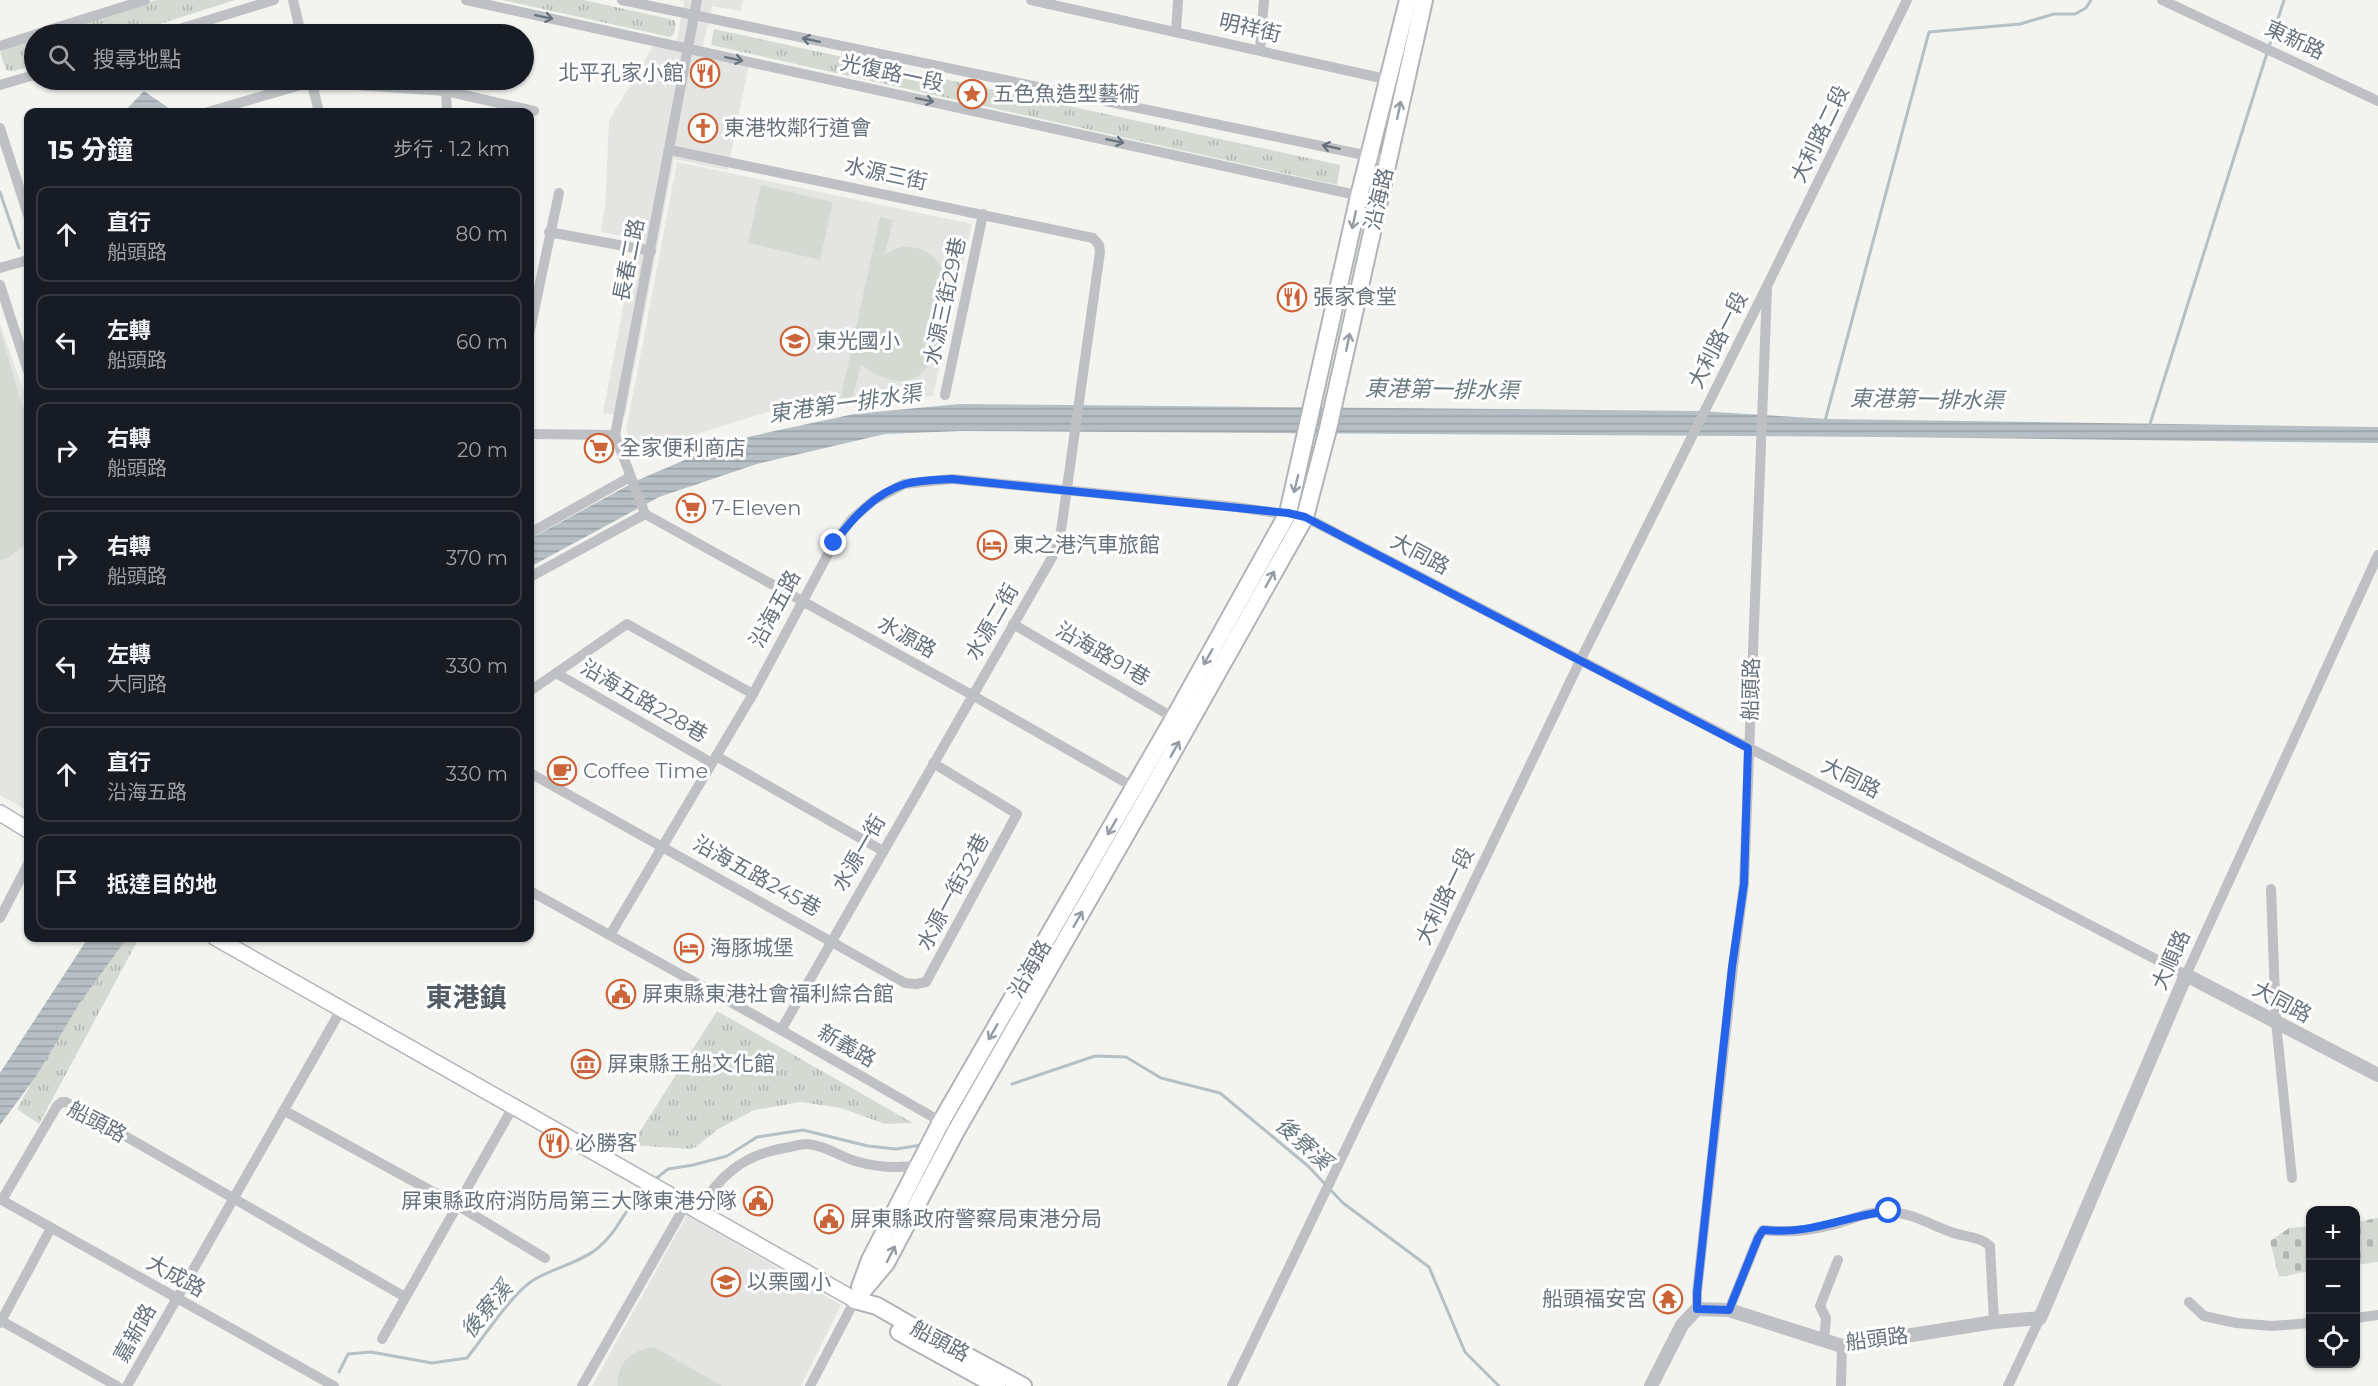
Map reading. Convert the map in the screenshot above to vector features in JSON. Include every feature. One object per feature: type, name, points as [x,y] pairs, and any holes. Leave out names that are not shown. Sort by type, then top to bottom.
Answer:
[{"type":"main road","name":"沿海路","points":[[855,1300],[870,1260],[941,1122],[1141,792],[1174,718],[1297,515],[1309,427],[1359,196],[1390,80],[1408,0]]},
{"type":"main road","name":"沿海路","points":[[956,1131],[997,1061],[1141,792],[1297,515],[1328,429],[1424,0]]},
{"type":"main road","points":[[0,813],[24,828]]},
{"type":"main road","points":[[223,942],[513,1107]]},
{"type":"main road","name":"船頭路","points":[[513,1107],[855,1300],[873,1316],[891,1327],[997,1386]]},
{"type":"main road","points":[[855,1300],[886,1263],[956,1131]]},
{"type":"main road","name":"船頭路","points":[[855,1300],[877,1306],[1023,1386]]},
{"type":"street","points":[[70,24],[145,0]]},
{"type":"street","points":[[196,24],[274,0]]},
{"type":"street","points":[[293,0],[299,24]]},
{"type":"street","name":"光復路一段","points":[[466,0],[1379,200]]},
{"type":"street","name":"光復路一段","points":[[622,0],[1389,160]]},
{"type":"street","name":"長春二路","points":[[615,435],[698,0]]},
{"type":"street","name":"明祥街","points":[[1031,0],[1084,6],[1176,32],[1390,80]]},
{"type":"street","points":[[1176,32],[1178,0]]},
{"type":"street","points":[[1260,51],[1264,0]]},
{"type":"street","name":"大利路二段","points":[[1767,286],[1907,0]]},
{"type":"street","name":"東新路","points":[[2162,0],[2378,100]]},
{"type":"street","points":[[0,46],[24,38]]},
{"type":"street","points":[[0,85],[24,78]]},
{"type":"street","points":[[232,108],[283,90]]},
{"type":"street","points":[[314,90],[318,108]]},
{"type":"street","points":[[434,90],[521,108]]},
{"type":"street","points":[[446,91],[447,108]]},
{"type":"street","points":[[0,128],[24,203]]},
{"type":"street","name":"水源三街","points":[[670,150],[1093,238],[1100,252],[1080,391]]},
{"type":"street","points":[[534,309],[559,193]]},
{"type":"street","name":"水源三街29巷","points":[[945,395],[983,214]]},
{"type":"street","points":[[549,232],[651,251]]},
{"type":"street","points":[[0,268],[24,261]]},
{"type":"street","points":[[0,285],[24,359]]},
{"type":"street","name":"大利路一段","points":[[1232,1386],[1580,661],[1767,286]]},
{"type":"street","name":"船頭路","points":[[1767,286],[1744,884],[1732,967],[1698,1281],[1697,1309],[1729,1310],[1842,1346],[1994,1322],[2040,1318]]},
{"type":"street","name":"水源二街","points":[[972,695],[1054,554],[1060,537],[1080,391]]},
{"type":"street","points":[[534,434],[615,435],[645,514],[534,575]]},
{"type":"street","points":[[534,531],[631,479]]},
{"type":"street","name":"沿海五路","points":[[610,935],[753,694],[834,543],[852,519],[874,500],[904,484],[952,479],[1297,515]]},
{"type":"street","name":"水源路","points":[[645,514],[972,695],[1141,792]]},
{"type":"street","name":"大同路","points":[[1297,515],[2378,1075]]},
{"type":"street","name":"大順路","points":[[2008,1386],[2040,1318],[2186,975],[2378,555]]},
{"type":"street","points":[[534,688],[627,624],[753,694]]},
{"type":"street","name":"沿海路91巷","points":[[1013,624],[1174,718]]},
{"type":"street","name":"沿海五路228巷","points":[[556,673],[883,851]]},
{"type":"street","name":"水源一街","points":[[781,1030],[972,695]]},
{"type":"street","name":"水源一街32巷","points":[[832,940],[905,982],[916,984],[926,982],[1017,814],[933,763]]},
{"type":"street","name":"沿海五路245巷","points":[[534,775],[832,940]]},
{"type":"street","points":[[0,918],[24,872]]},
{"type":"street","points":[[2271,889],[2276,1022],[2292,1178]]},
{"type":"street","name":"新義路","points":[[534,893],[781,1030],[956,1131]]},
{"type":"street","points":[[176,1299],[342,1008]]},
{"type":"street","name":"船頭路","points":[[1,1200],[57,1106],[66,1102],[405,1297]]},
{"type":"street","points":[[382,1339],[513,1107]]},
{"type":"street","points":[[285,1111],[457,1205],[545,1258]]},
{"type":"street","points":[[582,1386],[693,1208],[727,1172],[758,1155],[807,1144],[866,1163],[897,1169],[919,1166]]},
{"type":"street","name":"大成路","points":[[1,1200],[334,1386]]},
{"type":"street","points":[[1729,1310],[1763,1230],[1779,1232],[1808,1230],[1870,1213],[1889,1211],[1911,1215],[1953,1233],[1984,1240],[1990,1246],[1994,1322]]},
{"type":"street","points":[[51,1228],[0,1321],[117,1386]]},
{"type":"street","points":[[1824,1341],[1826,1318],[1820,1305],[1838,1260]]},
{"type":"street","name":"嘉新路","points":[[127,1386],[176,1299]]},
{"type":"street","points":[[810,1386],[855,1300]]},
{"type":"street","points":[[2189,1302],[2204,1316],[2236,1323],[2272,1326],[2306,1323]]},
{"type":"street","points":[[1651,1386],[1682,1325],[1697,1309]]},
{"type":"street","points":[[2360,1317],[2378,1315]]},
{"type":"street","points":[[1841,1386],[1842,1346]]},
{"type":"shaded area","points":[[678,0],[743,0],[741,11],[712,6],[701,54],[749,63],[728,170],[674,159],[625,417],[603,413],[636,239],[601,232],[605,206],[609,121],[653,46],[675,50],[684,2]]},
{"type":"shaded area","points":[[144,91],[169,108],[128,108]]},
{"type":"shaded area","name":"東光國小","points":[[677,162],[972,224],[933,396],[768,412],[638,452],[626,431]]},
{"type":"shaded area","points":[[0,324],[24,393],[24,809],[0,795]]},
{"type":"shaded area","points":[[959,404],[1699,411],[1828,419],[2378,427],[2378,443],[961,431],[885,434],[757,464],[659,497],[534,565],[534,537],[638,480],[729,441],[854,414]]},
{"type":"shaded area","points":[[85,942],[124,942],[79,1004],[37,1075],[0,1125],[0,1073]]},
{"type":"shaded area","name":"以栗國小","points":[[687,1215],[841,1305],[801,1386],[592,1386]]},
{"type":"green space","points":[[156,0],[235,0],[159,24],[79,24]]},
{"type":"green space","points":[[502,0],[584,0],[674,20],[676,24],[674,34],[670,37]]},
{"type":"green space","points":[[714,29],[1340,165],[1337,185],[711,45]]},
{"type":"green space","points":[[24,42],[24,68],[15,71],[6,70],[0,53],[6,48]]},
{"type":"green space","points":[[761,185],[833,202],[820,260],[748,243]]},
{"type":"green space","points":[[880,217],[893,220],[885,255],[906,246],[932,256],[944,270],[948,288],[947,297],[934,356],[922,373],[905,381],[895,381],[877,375],[861,364],[852,400],[841,397]]},
{"type":"green space","points":[[0,330],[24,411],[24,546],[0,561]]},
{"type":"green space","points":[[120,942],[137,942],[39,1124],[17,1109],[81,993]]},
{"type":"green space","points":[[717,1011],[913,1123],[885,1124],[841,1108],[801,1102],[754,1110],[718,1129],[696,1147],[690,1149],[631,1145]]},
{"type":"green space","points":[[2378,1218],[2378,1262],[2360,1264],[2360,1221]]},
{"type":"green space","points":[[2306,1226],[2306,1272],[2279,1277],[2270,1241],[2289,1228]]},
{"type":"green space","points":[[650,1347],[656,1348],[722,1386],[618,1386],[619,1371],[625,1360],[636,1352]]},
{"type":"waterway","points":[[1825,421],[1929,32],[2020,24],[2054,14],[2075,14],[2086,8],[2091,0]]},
{"type":"waterway","points":[[2269,47],[2284,0]]},
{"type":"waterway","points":[[2149,427],[2267,53]]},
{"type":"waterway","points":[[0,192],[19,248]]},
{"type":"waterway","name":"後寮溪","points":[[1012,1084],[1095,1056],[1126,1057],[1161,1078],[1220,1093],[1308,1166],[1343,1203],[1429,1267],[1465,1352],[1499,1386]]},
{"type":"waterway","points":[[653,1181],[668,1169],[727,1156],[757,1137],[803,1130],[868,1146],[896,1149],[922,1145]]},
{"type":"waterway","name":"後寮溪","points":[[339,1372],[348,1354],[371,1352],[432,1363],[467,1358],[524,1287],[540,1276],[583,1258],[598,1248],[612,1234],[633,1202],[646,1188]]},
{"type":"place","name":"北平孔家小館","points":[[705,73]]},
{"type":"place","name":"五色魚造型藝術","points":[[972,94]]},
{"type":"place","name":"東港牧鄰行道會","points":[[703,128]]},
{"type":"place","name":"張家食堂","points":[[1292,297]]},
{"type":"place","name":"東光國小","points":[[795,341]]},
{"type":"place","name":"全家便利商店","points":[[599,448]]},
{"type":"place","name":"7-Eleven","points":[[691,508]]},
{"type":"place","name":"東之港汽車旅館","points":[[992,545]]},
{"type":"place","name":"Coffee Time","points":[[562,771]]},
{"type":"place","name":"海豚城堡","points":[[689,948]]},
{"type":"place","name":"屏東縣東港社會福利綜合館","points":[[621,994]]},
{"type":"place","name":"屏東縣王船文化館","points":[[586,1064]]},
{"type":"place","name":"必勝客","points":[[554,1143]]},
{"type":"place","name":"屏東縣政府消防局第三大隊東港分隊","points":[[758,1201]]},
{"type":"place","name":"屏東縣政府警察局東港分局","points":[[829,1219]]},
{"type":"place","name":"以栗國小","points":[[726,1282]]},
{"type":"place","name":"船頭福安宮","points":[[1668,1299]]},
{"type":"district","name":"東港鎮","points":[[466,998]]},
{"type":"route","points":[[834,543],[852,519],[874,500],[904,484],[952,479],[1288,513],[1305,517],[1748,748],[1744,884],[1732,967],[1697,1309],[1729,1310],[1763,1230],[1779,1232],[1808,1230],[1870,1213],[1889,1211]]},
{"type":"water label","name":"東港第一排水渠","points":[[1442,389]]},
{"type":"water label","name":"東港第一排水渠","points":[[1927,399]]},
{"type":"water label","name":"東港第一排水渠","points":[[845,403]]}]
